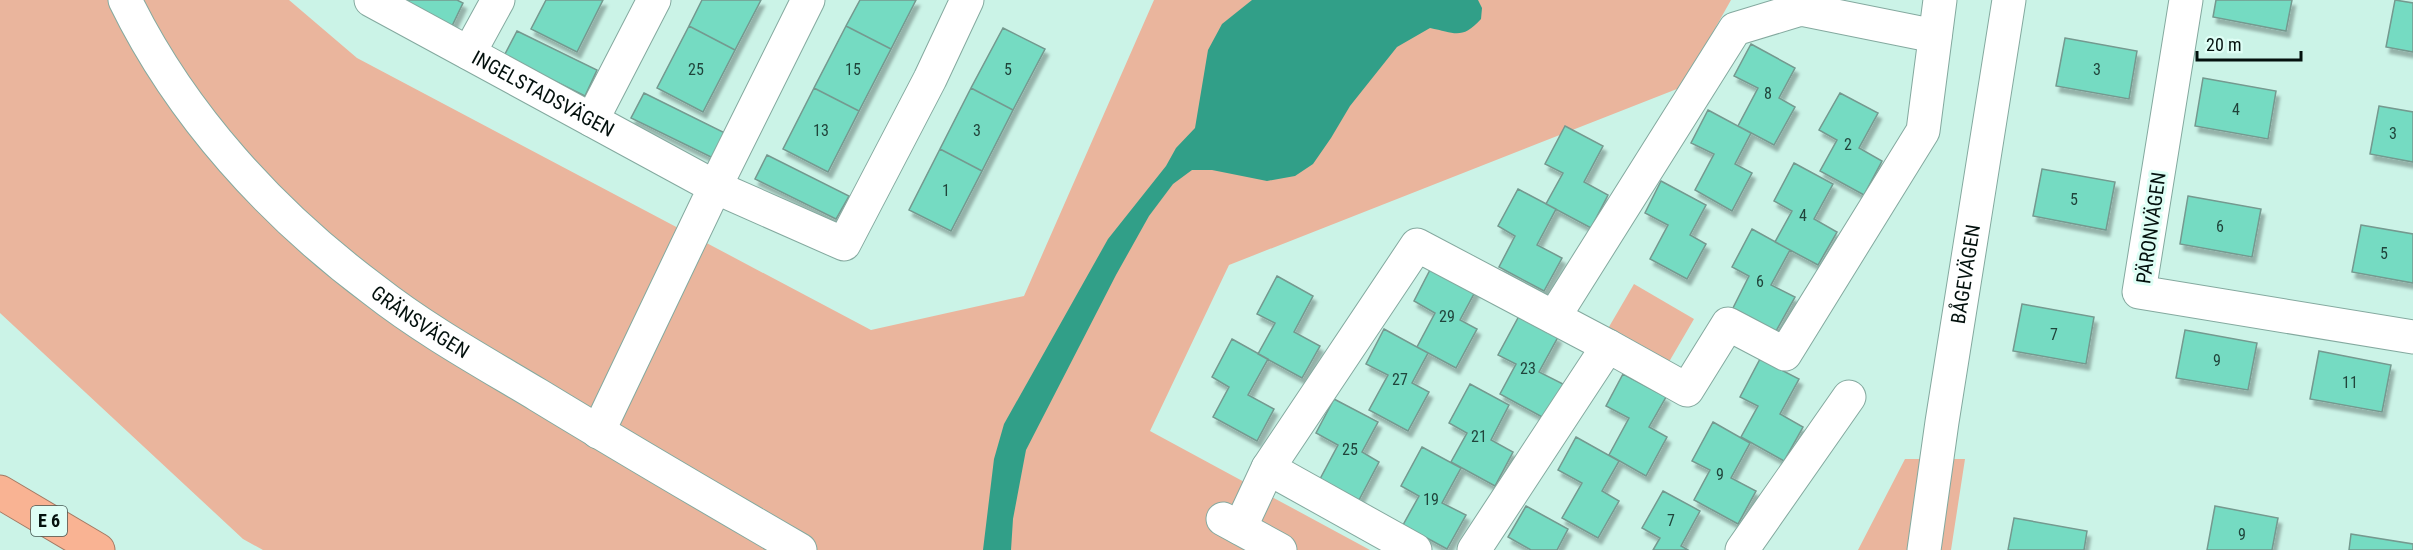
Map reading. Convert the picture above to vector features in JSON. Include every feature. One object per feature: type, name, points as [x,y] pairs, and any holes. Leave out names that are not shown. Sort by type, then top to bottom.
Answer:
[{"type":"highway","name":"E 6","points":[[0,492],[98,550]]},
{"type":"street","name":"GRÄNSVÄGEN","points":[[125,0],[142,34],[200,122],[265,196],[320,248],[374,291],[434,332],[598,432],[800,550]]},
{"type":"street","name":"INGELSTADSVÄGEN","points":[[371,0],[715,187],[844,244],[930,79],[967,0]]},
{"type":"street","points":[[469,53],[498,0]]},
{"type":"street","points":[[592,120],[654,0]]},
{"type":"street","points":[[598,432],[715,187],[808,0]]},
{"type":"street","points":[[1280,550],[1232,523],[1417,245],[1687,390],[1728,324],[1785,354],[1923,131],[1940,0]]},
{"type":"street","name":"BÅGEVÄGEN","points":[[1924,550],[2009,0]]},
{"type":"street","name":"PÄRONVÄGEN","points":[[2186,0],[2139,292],[2413,337]]},
{"type":"street","points":[[1554,317],[1735,29],[1801,9],[1933,51]]},
{"type":"street","points":[[1474,550],[1608,346]]},
{"type":"street","points":[[1742,550],[1849,397]]},
{"type":"street","points":[[1268,468],[1415,550]]},
{"type":"shaded area","points":[[0,0],[289,0],[357,58],[871,330],[1024,296],[1154,0],[1731,0],[1682,87],[1229,265],[1150,431],[1370,550],[263,550],[243,539],[0,313]]},
{"type":"shaded area","points":[[1252,0],[1478,0],[1482,8],[1481,19],[1469,30],[1452,33],[1430,28],[1397,47],[1350,106],[1313,164],[1295,176],[1267,181],[1212,170],[1192,170],[1173,184],[1149,216],[1116,275],[1026,450],[1013,519],[1011,550],[983,550],[994,459],[1004,424],[1108,239],[1166,166],[1176,148],[1195,128],[1208,50],[1222,24]]},
{"type":"shaded area","points":[[1634,284],[1694,319],[1666,367],[1606,332]]},
{"type":"shaded area","points":[[1905,459],[1965,459],[1951,550],[1858,550]]},
{"type":"building","points":[[395,0],[457,0],[463,3],[451,28]]},
{"type":"building","points":[[546,0],[603,0],[577,52],[531,29]]},
{"type":"building","points":[[702,0],[761,0],[735,50],[689,26]]},
{"type":"building","points":[[860,0],[916,0],[891,49],[846,26]]},
{"type":"building","points":[[2216,0],[2292,0],[2286,31],[2213,17]]},
{"type":"building","points":[[2395,0],[2413,3],[2413,52],[2386,47]]},
{"type":"building","points":[[689,26],[735,50],[703,112],[657,88]]},
{"type":"building","points":[[846,26],[891,49],[859,111],[814,88]]},
{"type":"building","points":[[1003,28],[1045,49],[1013,110],[971,88]]},
{"type":"building","points":[[517,31],[597,70],[585,96],[504,56]]},
{"type":"building","points":[[2065,38],[2137,51],[2129,99],[2056,86]]},
{"type":"building","points":[[1751,44],[1795,68],[1779,98],[1795,107],[1774,145],[1738,126],[1758,88],[1734,76]]},
{"type":"building","points":[[2203,78],[2276,91],[2268,139],[2195,126]]},
{"type":"building","points":[[814,88],[859,111],[828,172],[783,149]]},
{"type":"building","points":[[971,88],[1013,110],[982,171],[940,149]]},
{"type":"building","points":[[644,93],[725,133],[713,158],[631,118]]},
{"type":"building","points":[[1840,93],[1878,113],[1859,148],[1882,161],[1864,195],[1820,171],[1837,140],[1819,130]]},
{"type":"building","points":[[2379,106],[2413,112],[2413,162],[2370,154]]},
{"type":"building","points":[[1708,110],[1751,133],[1735,164],[1752,173],[1732,211],[1695,190],[1714,154],[1691,143]]},
{"type":"building","points":[[1565,126],[1603,146],[1584,182],[1608,195],[1591,228],[1546,204],[1563,173],[1545,164]]},
{"type":"building","points":[[940,149],[982,171],[951,231],[909,210]]},
{"type":"building","points":[[767,155],[849,196],[836,219],[755,179]]},
{"type":"building","points":[[1794,163],[1833,184],[1814,219],[1837,232],[1818,265],[1775,242],[1792,211],[1774,201]]},
{"type":"building","points":[[2042,169],[2115,182],[2106,230],[2033,216]]},
{"type":"building","points":[[1661,181],[1706,205],[1690,235],[1706,244],[1687,279],[1650,259],[1668,225],[1645,213]]},
{"type":"building","points":[[1518,189],[1556,209],[1537,245],[1562,258],[1544,291],[1499,267],[1515,236],[1498,226]]},
{"type":"building","points":[[2188,196],[2261,209],[2252,257],[2180,244]]},
{"type":"building","points":[[2361,225],[2413,234],[2413,283],[2352,272]]},
{"type":"building","points":[[1752,229],[1790,250],[1771,285],[1795,297],[1776,331],[1733,308],[1749,276],[1732,267]]},
{"type":"building","points":[[1432,266],[1476,290],[1460,320],[1477,329],[1456,368],[1417,347],[1435,313],[1414,301]]},
{"type":"building","points":[[1277,276],[1313,296],[1294,332],[1320,346],[1302,378],[1258,354],[1275,323],[1257,314]]},
{"type":"building","points":[[2022,304],[2094,317],[2086,364],[2013,351]]},
{"type":"building","points":[[1519,316],[1558,337],[1539,372],[1563,384],[1544,418],[1500,394],[1516,364],[1498,355]]},
{"type":"building","points":[[1384,329],[1428,353],[1412,383],[1429,392],[1408,431],[1369,410],[1388,375],[1366,364]]},
{"type":"building","points":[[2185,330],[2257,343],[2248,390],[2176,378]]},
{"type":"building","points":[[1232,339],[1268,359],[1248,395],[1274,409],[1257,441],[1213,417],[1229,387],[1212,377]]},
{"type":"building","points":[[2319,351],[2391,365],[2382,412],[2310,399]]},
{"type":"building","points":[[1760,359],[1799,379],[1780,414],[1803,427],[1784,461],[1741,437],[1758,406],[1740,397]]},
{"type":"building","points":[[1623,374],[1666,397],[1649,427],[1667,437],[1646,476],[1609,455],[1629,418],[1606,406]]},
{"type":"building","points":[[1470,384],[1509,405],[1491,440],[1513,452],[1495,486],[1451,462],[1467,433],[1449,423]]},
{"type":"building","points":[[1334,399],[1378,422],[1362,452],[1379,462],[1359,500],[1320,479],[1338,445],[1316,433]]},
{"type":"building","points":[[1713,422],[1750,443],[1731,478],[1756,491],[1738,524],[1694,500],[1710,470],[1692,461]]},
{"type":"building","points":[[1576,437],[1619,461],[1602,491],[1619,501],[1598,538],[1562,518],[1582,483],[1558,470]]},
{"type":"building","points":[[1422,447],[1461,468],[1442,503],[1466,515],[1447,549],[1403,525],[1419,496],[1401,486]]},
{"type":"building","points":[[1663,491],[1700,511],[1681,546],[1688,550],[1653,550],[1660,538],[1642,528]]},
{"type":"building","points":[[1526,506],[1568,529],[1557,550],[1531,550],[1508,537]]},
{"type":"building","points":[[2215,506],[2278,518],[2272,550],[2207,550]]},
{"type":"building","points":[[2014,518],[2087,531],[2084,550],[2008,550]]},
{"type":"building","points":[[2351,534],[2413,544],[2413,550],[2349,550]]}]
